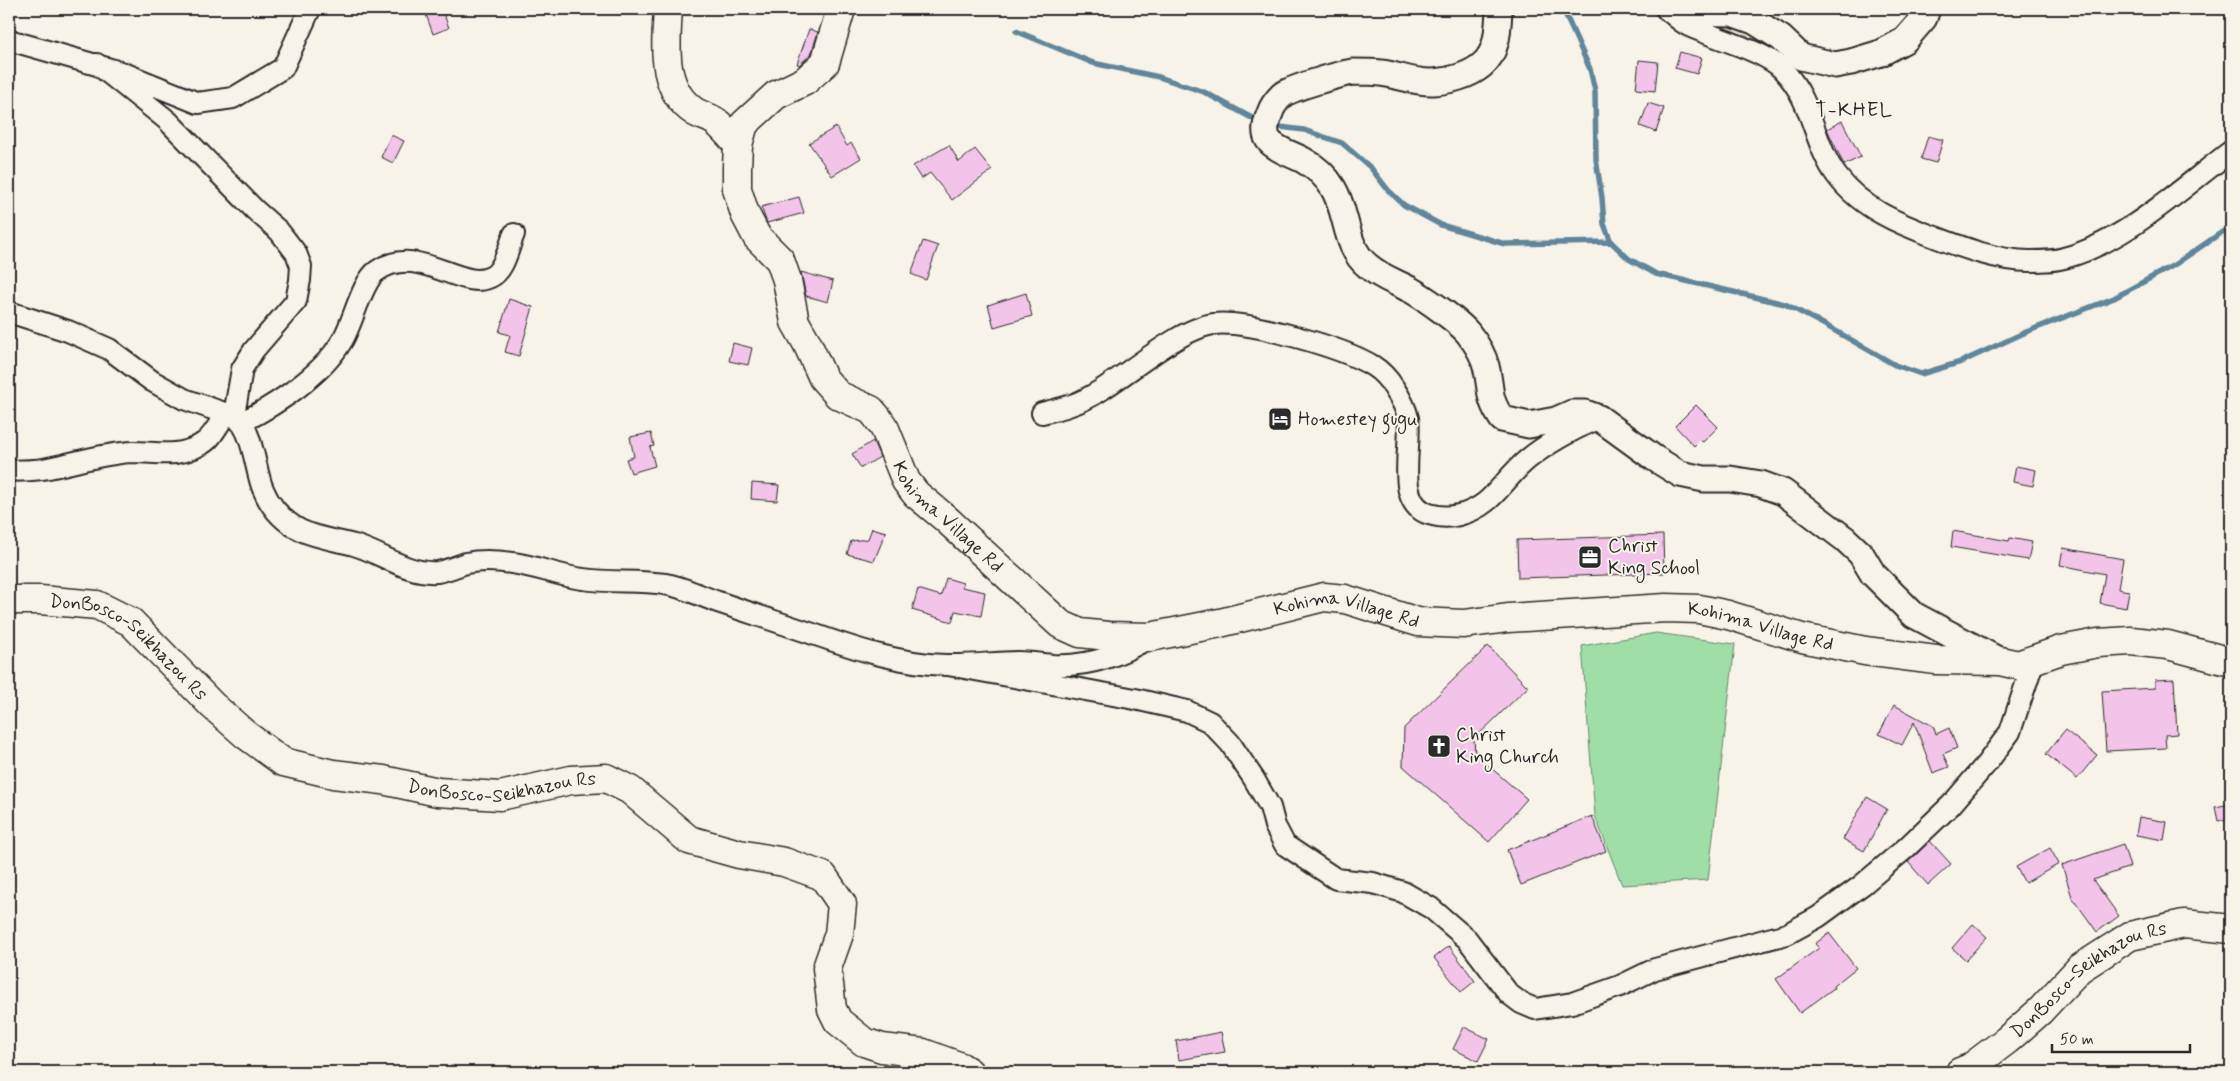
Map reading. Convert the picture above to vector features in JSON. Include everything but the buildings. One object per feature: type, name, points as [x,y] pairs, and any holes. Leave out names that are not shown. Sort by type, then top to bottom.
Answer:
[{"type":"main road","points":[[668,9],[666,55],[669,78],[680,97],[695,111],[716,122],[738,145]]},
{"type":"main road","name":"Kohima Village Rd","points":[[841,9],[825,63],[805,81],[776,95],[744,124],[738,145],[737,189],[745,214],[757,237],[780,260],[788,280],[795,322],[823,378],[838,395],[871,410],[877,417],[885,429],[906,481],[916,494],[946,518],[1060,624],[1080,633],[1150,637],[1220,623],[1324,597],[1345,599],[1418,622],[1464,624],[1508,618],[1607,610],[1699,609],[1728,615],[1802,638],[1865,651],[1936,660],[2000,661],[2018,664],[2098,643],[2131,641],[2168,645],[2231,662]]},
{"type":"main road","name":"DonBosco-Seikhazou Rs","points":[[9,600],[40,600],[97,605],[131,622],[212,705],[246,735],[283,762],[333,774],[383,780],[438,792],[500,796],[570,780],[606,778],[630,790],[689,840],[739,854],[784,862],[823,876],[842,904],[839,934],[827,968],[832,1009],[838,1022],[864,1042],[932,1063],[961,1067],[969,1072]]},
{"type":"main road","name":"DonBosco-Seikhazou Rs","points":[[1960,1072],[1970,1068],[2007,1040],[2040,1011],[2079,969],[2130,936],[2184,924],[2231,929]]},
{"type":"street","points":[[9,40],[121,72],[198,103],[233,98],[283,68],[310,9]]},
{"type":"street","points":[[1499,9],[1498,33],[1493,49],[1483,64],[1468,73],[1447,80],[1430,82],[1380,73],[1353,72],[1283,94],[1273,106],[1265,125],[1269,141],[1281,150],[1303,160],[1325,176],[1335,190],[1353,246],[1366,265],[1412,291],[1466,332],[1480,350],[1486,366],[1488,388],[1493,406],[1502,419],[1529,425],[1556,420],[1572,413],[1585,413],[1599,418],[1654,458],[1680,474],[1704,479],[1730,479],[1761,484],[1783,492],[1845,539],[1861,554],[1874,574],[1914,616],[2000,661]]},
{"type":"street","points":[[1666,9],[1685,24],[1763,57],[1781,68],[1794,84],[1808,107],[1821,150],[1837,176],[1854,195],[1880,214],[1905,226],[2000,257],[2028,261],[2063,259],[2097,245],[2128,229],[2231,151]]},
{"type":"street","points":[[1673,9],[1683,12],[1732,13],[1754,21],[1781,38],[1802,57],[1835,65],[1881,54],[1904,40],[1924,18],[1927,9]]},
{"type":"street","points":[[97,64],[167,120],[255,210],[279,231],[296,253],[301,266],[296,301],[254,350],[242,369],[234,417]]},
{"type":"street","points":[[9,471],[44,469],[132,452],[164,455],[187,451],[202,444],[214,433],[219,422],[234,417],[258,414],[287,395],[319,369],[341,344],[352,323],[368,281],[376,272],[387,265],[412,261],[466,278],[482,280],[495,275],[502,265],[514,234]]},
{"type":"street","points":[[9,312],[68,331],[109,349],[160,385],[184,399],[234,417],[251,443],[262,488],[271,505],[285,521],[300,530],[320,537],[356,545],[402,566],[438,572],[469,562],[513,563],[582,579],[678,586],[717,602],[816,636],[882,655],[927,664],[948,665],[997,662],[1055,665],[1084,664],[1108,659],[1132,649],[1150,637]]},
{"type":"street","points":[[1042,414],[1076,404],[1093,396],[1173,342],[1205,325],[1217,324],[1268,329],[1353,357],[1373,366],[1384,375],[1393,386],[1408,417],[1407,464],[1411,500],[1428,514],[1445,517],[1457,516],[1481,507],[1490,500],[1528,459],[1573,430],[1599,418]]},
{"type":"street","points":[[948,665],[1136,699],[1187,711],[1210,722],[1230,743],[1254,779],[1270,807],[1275,826],[1285,845],[1336,879],[1374,883],[1396,890],[1431,908],[1467,939],[1508,994],[1521,1003],[1535,1009],[1572,1004],[1620,986],[1655,969],[1787,934],[1818,918],[1906,848],[1951,805],[1987,763],[2010,732],[2034,660]]},
{"type":"green space","points":[[1656,633],[1735,644],[1708,880],[1622,885],[1595,816],[1582,646]]},
{"type":"waterway","points":[[1563,9],[1590,69],[1595,91],[1596,159],[1604,224],[1611,242],[1629,259],[1656,274],[1785,304],[1895,365],[1921,374],[1961,362],[2026,332],[2114,298],[2174,265],[2231,226]]},
{"type":"waterway","points":[[1016,31],[1093,63],[1159,77],[1204,92],[1261,123]]},
{"type":"waterway","points":[[1272,126],[1304,130],[1342,143],[1371,168],[1388,190],[1404,205],[1441,225],[1505,244],[1611,242]]},
{"type":"place","name":"Homestey gugu","points":[[1280,419]]},
{"type":"place","name":"Christ King School","points":[[1590,557]]},
{"type":"place","name":"Christ King Church","points":[[1439,746]]},
{"type":"district","name":"T-KHEL","points":[[1854,110]]}]
